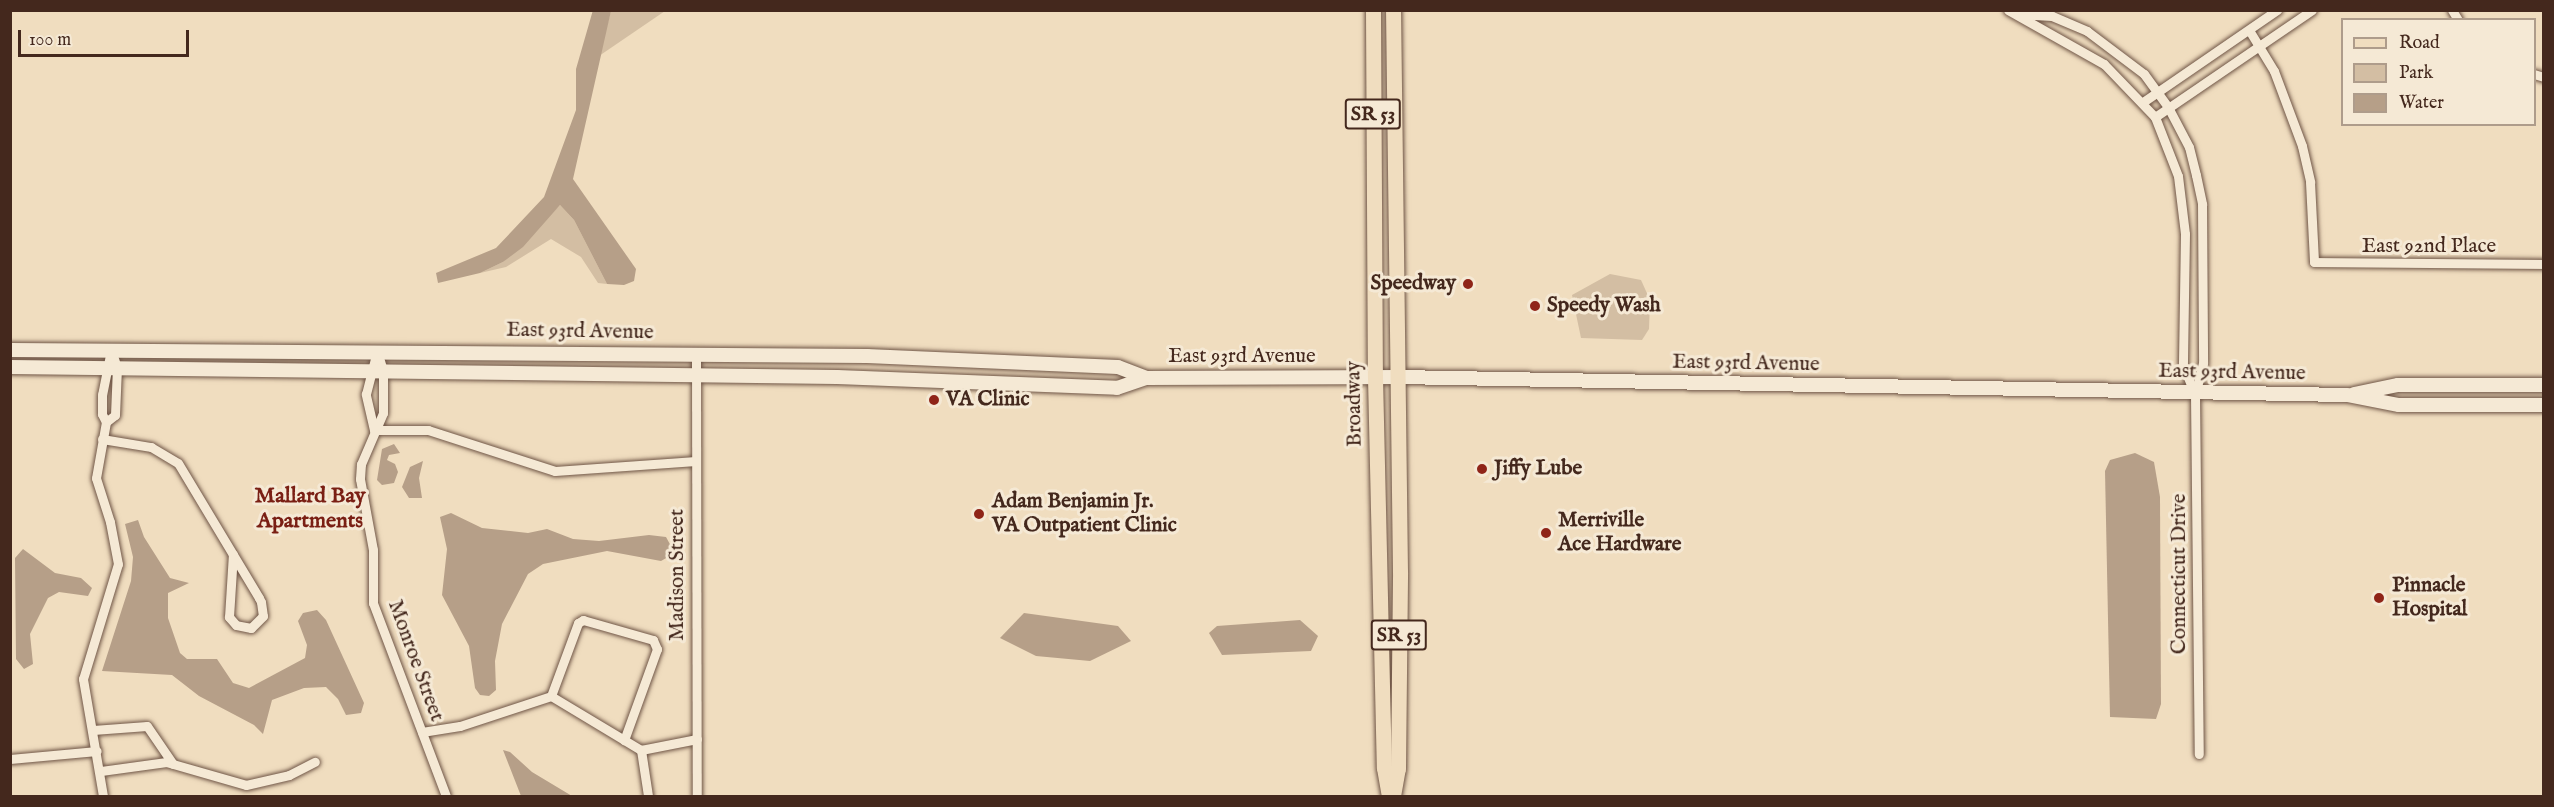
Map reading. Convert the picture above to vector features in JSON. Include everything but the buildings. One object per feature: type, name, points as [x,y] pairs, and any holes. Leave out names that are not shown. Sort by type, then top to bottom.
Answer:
[{"type":"main road","name":"Broadway","points":[[1373,10],[1375,377],[1384,768],[1391,796]]},
{"type":"main road","name":"Broadway","points":[[1391,796],[1398,757],[1398,377],[1393,10]]},
{"type":"street","points":[[2143,102],[2277,10]]},
{"type":"street","points":[[2155,117],[2312,10]]},
{"type":"street","name":"Connecticut Drive","points":[[2012,12],[2052,16],[2087,31],[2144,74],[2168,107],[2189,147],[2202,204],[2203,363],[2195,394],[2199,754]]},
{"type":"street","name":"Connecticut Drive","points":[[2012,12],[2047,34],[2104,64],[2155,117],[2179,185],[2185,234],[2183,364],[2195,394]]},
{"type":"street","points":[[2249,30],[2258,46]]},
{"type":"street","name":"East 92nd Place","points":[[2258,46],[2274,71],[2302,146],[2310,182],[2314,262],[2544,264]]},
{"type":"street","name":"East 93rd Avenue","points":[[10,350],[867,356],[1118,367],[1146,378]]},
{"type":"street","points":[[103,796],[101,771],[83,679],[118,564],[110,522],[96,478],[106,422],[115,415],[111,351]]},
{"type":"street","name":"Monroe Street","points":[[377,351],[376,371],[383,413],[374,430],[360,478],[373,550],[373,603],[446,796]]},
{"type":"street","name":"Madison Street","points":[[696,354],[697,796]]},
{"type":"street","name":"East 93rd Avenue","points":[[10,367],[697,375],[1117,388],[1146,378],[1398,377],[2195,394],[2346,395],[2399,405],[2544,405]]},
{"type":"street","points":[[106,422],[102,414],[111,368]]},
{"type":"street","name":"Monroe Street","points":[[374,430],[366,394],[376,371]]},
{"type":"street","name":"East 93rd Avenue","points":[[2346,395],[2398,385],[2544,385]]},
{"type":"street","points":[[374,430],[428,430],[555,471],[696,461]]},
{"type":"street","points":[[102,439],[151,447],[178,463],[233,554],[263,605],[262,619],[251,628],[236,625],[229,617],[233,554]]},
{"type":"street","points":[[550,696],[578,623],[582,620],[653,640],[657,649],[624,740]]},
{"type":"street","points":[[422,732],[460,726],[550,696],[641,750],[697,739]]},
{"type":"street","points":[[93,730],[147,726],[173,764]]},
{"type":"street","points":[[641,750],[648,796]]},
{"type":"street","points":[[10,759],[97,751]]},
{"type":"street","points":[[101,771],[173,764],[246,785],[289,775],[315,762]]},
{"type":"green space","points":[[611,11],[665,11],[599,56]]},
{"type":"green space","points":[[560,205],[574,220],[607,284],[598,283],[581,257],[551,239],[506,267],[480,273],[503,262]]},
{"type":"green space","points":[[1610,274],[1641,280],[1650,300],[1649,329],[1642,340],[1581,338],[1572,295]]},
{"type":"water","points":[[593,10],[611,11],[573,179],[636,269],[634,281],[624,285],[607,284],[574,220],[560,205],[523,247],[503,262],[480,273],[438,283],[436,273],[496,248],[544,197],[576,110],[576,69]]},
{"type":"water","points":[[394,444],[400,453],[389,455],[387,460],[395,464],[398,472],[394,483],[382,485],[377,480],[382,449]]},
{"type":"water","points":[[2135,453],[2154,462],[2160,497],[2161,704],[2156,719],[2110,717],[2105,471],[2110,460]]},
{"type":"water","points":[[423,461],[419,478],[422,498],[409,498],[402,487],[410,467]]},
{"type":"water","points":[[451,513],[482,528],[528,533],[547,529],[573,539],[599,541],[649,535],[666,537],[672,548],[668,557],[661,561],[607,551],[543,564],[528,574],[502,624],[495,661],[496,690],[489,696],[480,695],[475,688],[469,646],[442,595],[447,549],[440,517]]},
{"type":"water","points":[[138,520],[144,537],[170,578],[189,583],[168,593],[168,618],[180,653],[187,659],[217,659],[233,683],[249,688],[305,658],[307,645],[298,621],[303,613],[317,610],[326,620],[364,703],[361,713],[346,715],[338,699],[326,687],[304,688],[272,700],[263,734],[254,725],[199,696],[172,675],[102,671],[131,581],[133,557],[125,524]]},
{"type":"water","points":[[23,549],[55,573],[81,578],[92,588],[88,596],[59,592],[48,598],[30,634],[33,664],[24,669],[16,659],[15,558]]},
{"type":"water","points":[[1024,613],[1118,626],[1131,641],[1090,661],[1036,656],[1000,638]]},
{"type":"water","points":[[1300,620],[1318,636],[1311,651],[1222,655],[1209,633],[1217,626]]},
{"type":"water","points":[[503,750],[510,752],[532,772],[572,796],[521,796]]},
{"type":"place","name":"Speedway","points":[[1468,284]]},
{"type":"place","name":"Speedy Wash","points":[[1535,306]]},
{"type":"place","name":"VA Clinic","points":[[934,400]]},
{"type":"place","name":"Jiffy Lube","points":[[1482,469]]},
{"type":"place","name":"Adam Benjamin Jr. VA Outpatient Clinic","points":[[979,514]]},
{"type":"place","name":"Merriville Ace Hardware","points":[[1546,533]]},
{"type":"place","name":"Pinnacle Hospital","points":[[2379,598]]},
{"type":"district","name":"Mallard Bay Apartments","points":[[310,508]]}]
